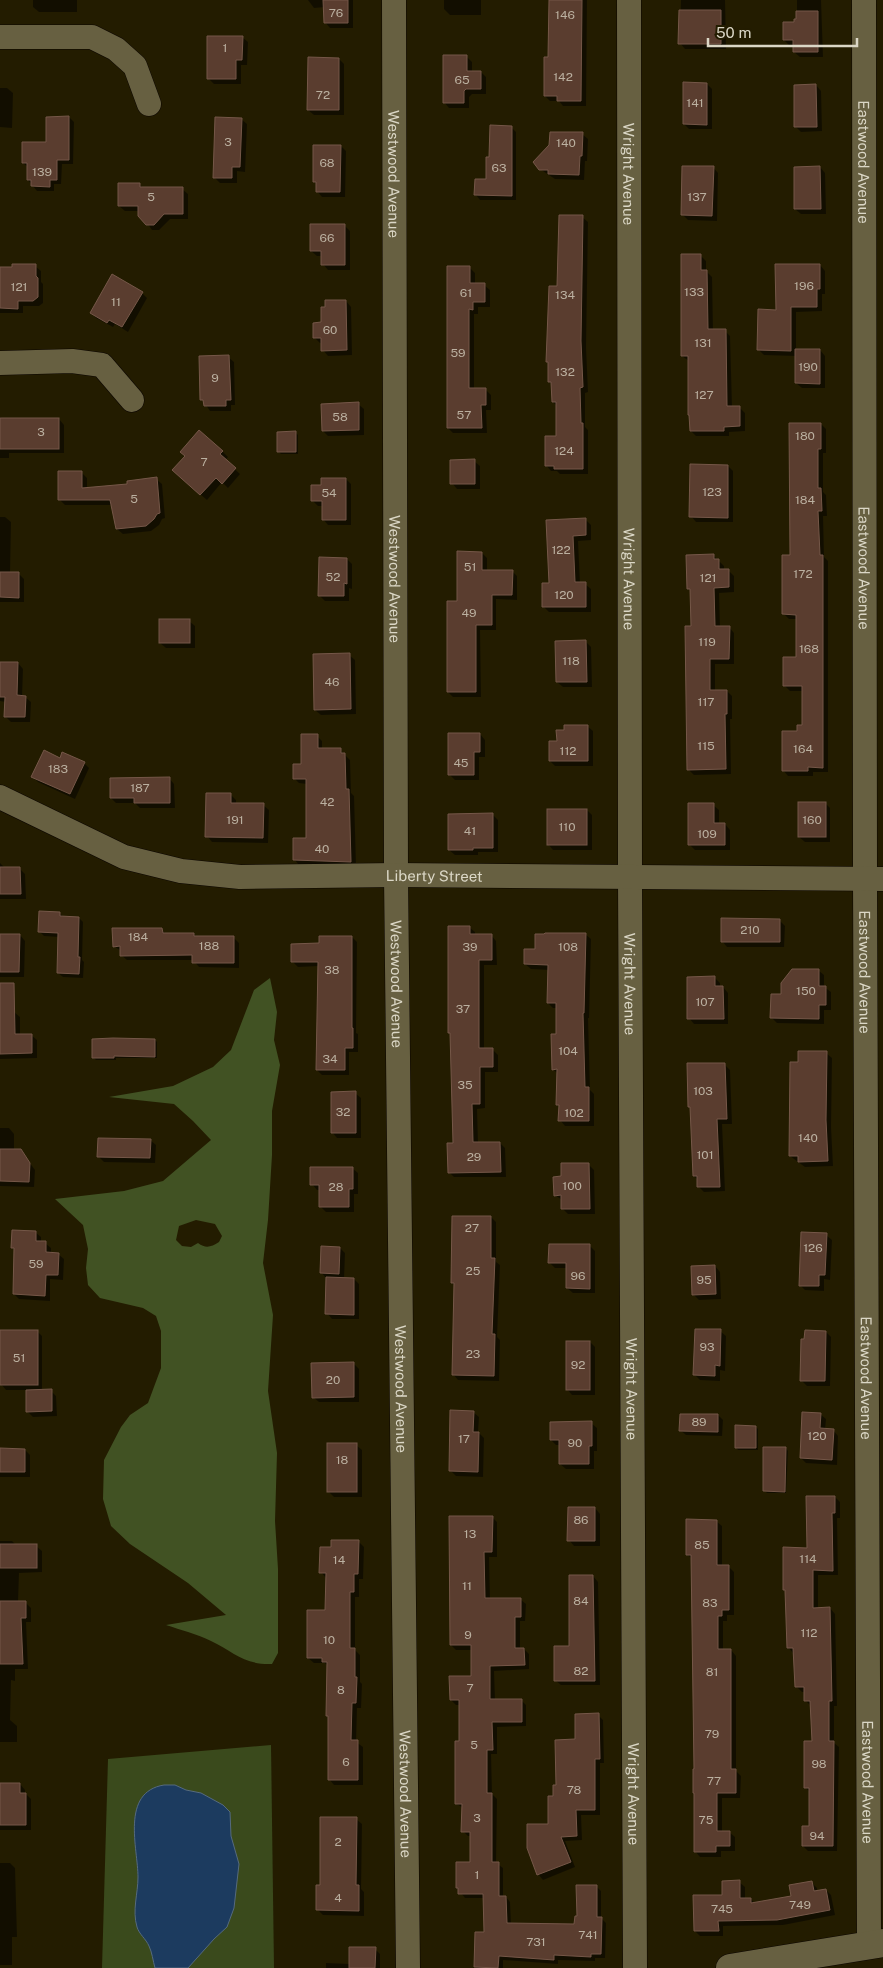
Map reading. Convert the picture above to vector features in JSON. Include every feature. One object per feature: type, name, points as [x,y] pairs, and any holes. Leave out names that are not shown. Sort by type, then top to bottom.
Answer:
[{"type":"street","name":"Westwood Avenue","points":[[394,0],[396,875],[408,1968]]},
{"type":"street","name":"Wright Avenue","points":[[629,0],[630,878],[635,1968]]},
{"type":"street","name":"Eastwood Avenue","points":[[864,0],[874,878],[876,1944]]},
{"type":"street","points":[[0,37],[92,37],[116,49],[135,66],[149,104]]},
{"type":"street","points":[[0,363],[72,361],[102,365],[132,400]]},
{"type":"street","name":"Liberty Street","points":[[0,797],[124,857],[181,871],[240,877],[396,875],[630,878],[874,878]]},
{"type":"street","points":[[730,1968],[876,1944]]},
{"type":"green space","points":[[270,978],[277,1012],[274,1040],[280,1065],[272,1111],[272,1155],[263,1263],[273,1315],[268,1391],[277,1453],[275,1521],[278,1569],[278,1653],[272,1664],[262,1664],[246,1660],[195,1634],[166,1625],[226,1615],[188,1583],[130,1544],[111,1526],[103,1499],[104,1460],[121,1427],[130,1415],[148,1403],[161,1368],[161,1331],[156,1316],[143,1308],[100,1298],[88,1285],[86,1268],[88,1249],[83,1225],[55,1199],[124,1191],[163,1181],[211,1140],[174,1104],[109,1097],[173,1086],[213,1067],[231,1050],[254,990]],"holes":[[[196,1220],[215,1224],[222,1236],[219,1242],[213,1245],[206,1247],[198,1243],[191,1247],[182,1246],[176,1240],[179,1226]]]},
{"type":"green space","points":[[271,1745],[274,1968],[102,1968],[108,1759]]},
{"type":"water","points":[[164,1785],[175,1785],[186,1790],[201,1793],[223,1805],[230,1812],[231,1836],[239,1864],[234,1908],[227,1927],[188,1968],[155,1968],[148,1943],[138,1930],[136,1921],[135,1908],[138,1877],[134,1823],[136,1810],[141,1798],[150,1790]]},
{"type":"building","points":[[323,0],[348,0],[348,23],[324,23]]},
{"type":"building","points":[[549,0],[582,0],[581,101],[557,101],[557,96],[544,96],[544,57],[548,57]]},
{"type":"building","points":[[679,10],[721,10],[721,44],[678,44]]},
{"type":"building","points":[[796,11],[818,11],[818,52],[793,52],[793,40],[783,40],[783,22],[794,22]]},
{"type":"building","points":[[207,36],[243,36],[242,60],[236,60],[236,79],[207,79]]},
{"type":"building","points":[[443,55],[467,55],[467,71],[481,71],[481,89],[466,89],[464,91],[464,103],[443,103]]},
{"type":"building","points":[[308,57],[339,58],[339,110],[307,110]]},
{"type":"building","points":[[683,82],[707,83],[707,125],[683,124]]},
{"type":"building","points":[[816,84],[817,127],[794,127],[794,85]]},
{"type":"building","points":[[69,116],[69,160],[57,160],[57,180],[50,180],[50,187],[31,186],[31,180],[27,180],[27,163],[22,163],[22,142],[46,142],[46,117]]},
{"type":"building","points":[[215,117],[242,118],[240,167],[232,167],[232,178],[213,178]]},
{"type":"building","points":[[490,125],[512,126],[512,196],[474,195],[475,179],[486,179],[486,157],[489,157]]},
{"type":"building","points":[[550,132],[583,132],[579,175],[548,174],[548,170],[539,170],[533,162],[549,145]]},
{"type":"building","points":[[313,145],[341,145],[340,192],[316,192],[316,182],[313,182]]},
{"type":"building","points":[[682,166],[714,166],[712,216],[681,215]]},
{"type":"building","points":[[820,166],[821,209],[794,209],[794,167]]},
{"type":"building","points":[[118,183],[140,183],[140,187],[183,187],[183,214],[164,214],[154,225],[146,225],[138,216],[138,206],[118,206]]},
{"type":"building","points":[[559,215],[583,215],[581,341],[583,387],[580,388],[581,423],[583,423],[583,469],[554,469],[554,466],[545,466],[545,436],[556,436],[556,402],[552,402],[551,382],[548,382],[548,362],[546,362],[549,286],[557,286]]},
{"type":"building","points":[[310,224],[345,224],[345,265],[321,265],[321,251],[310,251]]},
{"type":"building","points":[[681,254],[701,254],[701,270],[707,270],[708,329],[726,329],[727,406],[740,406],[740,426],[724,427],[724,431],[690,431],[688,415],[688,356],[681,356]]},
{"type":"building","points":[[12,264],[36,264],[38,297],[33,301],[18,301],[18,309],[0,308],[0,267],[12,267]]},
{"type":"building","points":[[775,264],[820,264],[820,289],[817,289],[817,307],[791,307],[791,351],[757,350],[758,309],[776,310]]},
{"type":"building","points":[[447,266],[470,266],[470,283],[485,283],[485,302],[473,302],[473,310],[469,309],[469,388],[486,388],[486,405],[481,405],[482,428],[447,428]]},
{"type":"building","points":[[112,274],[143,292],[122,327],[109,320],[107,323],[90,313]]},
{"type":"building","points":[[325,300],[346,300],[347,350],[321,351],[321,338],[313,338],[313,323],[321,322],[321,307],[325,307]]},
{"type":"building","points":[[795,349],[820,349],[820,384],[795,383]]},
{"type":"building","points":[[229,355],[231,400],[226,400],[226,406],[204,406],[203,400],[200,400],[199,356]]},
{"type":"building","points":[[359,402],[359,430],[322,431],[321,404]]},
{"type":"building","points":[[0,418],[59,418],[59,449],[0,449]]},
{"type":"building","points":[[789,423],[821,423],[821,449],[818,449],[818,488],[821,488],[822,511],[818,511],[820,555],[823,555],[823,768],[808,767],[808,771],[782,771],[782,731],[797,731],[797,725],[802,725],[802,686],[783,686],[783,657],[796,657],[796,615],[782,614],[782,555],[790,555]]},
{"type":"building","points":[[199,430],[223,451],[220,454],[236,468],[222,484],[216,478],[200,495],[172,470],[185,456],[180,452]]},
{"type":"building","points":[[296,431],[296,452],[277,452],[277,432]]},
{"type":"building","points":[[475,459],[475,484],[450,484],[450,460]]},
{"type":"building","points":[[690,464],[728,465],[728,518],[689,517]]},
{"type":"building","points":[[58,471],[82,471],[82,488],[127,484],[127,481],[157,477],[160,513],[146,526],[116,529],[110,500],[58,500]]},
{"type":"building","points":[[321,478],[346,478],[346,520],[322,520],[322,501],[311,501],[311,485],[321,485]]},
{"type":"building","points":[[586,518],[586,535],[573,536],[575,582],[586,582],[586,607],[542,607],[542,583],[549,583],[546,520]]},
{"type":"building","points":[[457,551],[482,552],[482,570],[513,570],[512,595],[492,595],[492,625],[476,625],[476,692],[447,692],[447,601],[457,601]]},
{"type":"building","points":[[714,554],[714,559],[719,559],[719,569],[729,569],[729,587],[714,588],[715,626],[730,626],[729,659],[710,659],[710,690],[727,690],[727,714],[725,714],[726,769],[687,770],[685,626],[691,626],[690,589],[687,589],[686,555]]},
{"type":"building","points":[[319,557],[347,558],[347,584],[344,583],[344,596],[318,596]]},
{"type":"building","points":[[0,572],[19,572],[19,598],[0,597]]},
{"type":"building","points":[[159,619],[190,619],[190,643],[159,643]]},
{"type":"building","points":[[586,640],[587,682],[556,682],[555,641]]},
{"type":"building","points":[[350,653],[351,709],[314,710],[313,654]]},
{"type":"building","points":[[0,662],[18,662],[17,695],[26,696],[25,717],[4,717],[5,697],[0,697]]},
{"type":"building","points":[[564,725],[588,725],[588,761],[549,761],[549,741],[557,741],[556,730],[564,730]]},
{"type":"building","points":[[448,733],[480,733],[480,752],[474,752],[474,775],[448,775]]},
{"type":"building","points":[[301,734],[318,734],[318,748],[341,748],[341,753],[345,753],[346,789],[349,789],[351,862],[293,860],[293,838],[306,838],[306,779],[293,779],[293,764],[301,764]]},
{"type":"building","points":[[44,750],[60,758],[62,752],[85,762],[70,794],[31,777]]},
{"type":"building","points":[[170,777],[170,803],[134,803],[134,798],[110,798],[110,778]]},
{"type":"building","points":[[206,793],[231,793],[231,803],[264,803],[263,838],[205,837]]},
{"type":"building","points":[[798,802],[826,802],[826,837],[798,837]]},
{"type":"building","points":[[688,803],[714,803],[714,823],[725,823],[725,845],[688,845]]},
{"type":"building","points":[[547,809],[587,809],[587,845],[547,845]]},
{"type":"building","points":[[493,813],[493,848],[448,850],[448,814]]},
{"type":"building","points":[[0,867],[20,867],[21,894],[0,894]]},
{"type":"building","points":[[39,911],[60,912],[60,916],[79,917],[79,974],[57,973],[58,933],[38,932]]},
{"type":"building","points":[[721,918],[780,919],[780,942],[721,942]]},
{"type":"building","points":[[448,926],[470,926],[470,934],[492,934],[492,960],[479,960],[479,1048],[493,1048],[493,1067],[480,1067],[480,1104],[472,1104],[473,1142],[500,1142],[501,1172],[448,1173],[447,1143],[453,1143],[450,1033],[448,1033]]},
{"type":"building","points":[[112,928],[162,928],[163,933],[194,933],[194,936],[234,936],[234,963],[192,963],[192,955],[120,956],[120,946],[113,947]]},
{"type":"building","points":[[586,933],[583,1013],[585,1087],[589,1087],[589,1121],[558,1121],[559,1105],[556,1105],[557,1069],[552,1070],[551,1034],[556,1034],[556,1003],[547,1003],[548,965],[524,964],[524,949],[535,949],[535,934]]},
{"type":"building","points":[[0,934],[20,934],[19,972],[0,972]]},
{"type":"building","points":[[319,936],[352,936],[353,1048],[345,1048],[345,1070],[316,1070],[318,962],[291,962],[291,944],[319,943]]},
{"type":"building","points":[[792,969],[819,969],[819,986],[826,986],[826,1005],[819,1005],[819,1019],[770,1018],[771,994],[781,994],[781,983]]},
{"type":"building","points":[[715,976],[715,986],[723,986],[724,1019],[687,1019],[687,977]]},
{"type":"building","points":[[0,983],[14,983],[15,1034],[32,1034],[32,1053],[0,1054]]},
{"type":"building","points":[[92,1039],[155,1039],[155,1057],[114,1056],[114,1058],[92,1058]]},
{"type":"building","points":[[798,1051],[827,1051],[826,1120],[828,1161],[798,1162],[798,1156],[789,1156],[790,1062],[798,1062]]},
{"type":"building","points":[[687,1063],[725,1063],[727,1119],[717,1119],[720,1187],[697,1187],[697,1176],[693,1176]]},
{"type":"building","points":[[356,1091],[356,1133],[331,1133],[331,1092]]},
{"type":"building","points":[[98,1138],[151,1139],[150,1158],[97,1157]]},
{"type":"building","points":[[0,1149],[21,1149],[30,1163],[29,1182],[0,1181]]},
{"type":"building","points":[[561,1163],[589,1163],[590,1209],[561,1209],[561,1195],[554,1196],[553,1177],[561,1176]]},
{"type":"building","points":[[310,1167],[353,1167],[353,1189],[349,1189],[349,1207],[319,1207],[319,1185],[310,1185]]},
{"type":"building","points":[[452,1216],[491,1216],[491,1258],[495,1258],[492,1334],[495,1334],[494,1376],[452,1375],[454,1283],[451,1283]]},
{"type":"building","points":[[12,1230],[36,1231],[36,1241],[46,1241],[46,1252],[59,1253],[58,1275],[46,1275],[45,1296],[13,1294],[14,1248],[11,1248]]},
{"type":"building","points":[[801,1232],[827,1233],[825,1275],[819,1275],[819,1286],[799,1286]]},
{"type":"building","points":[[549,1244],[590,1244],[590,1289],[566,1288],[566,1263],[548,1263]]},
{"type":"building","points":[[321,1246],[340,1247],[339,1274],[320,1273]]},
{"type":"building","points":[[715,1265],[716,1294],[692,1295],[691,1266]]},
{"type":"building","points":[[326,1277],[354,1278],[354,1315],[325,1314]]},
{"type":"building","points":[[695,1329],[721,1329],[720,1366],[715,1365],[715,1376],[693,1375]]},
{"type":"building","points":[[0,1330],[38,1330],[38,1385],[0,1385]]},
{"type":"building","points":[[805,1330],[826,1331],[825,1381],[800,1381],[801,1339],[804,1339]]},
{"type":"building","points":[[566,1341],[590,1341],[590,1390],[566,1390]]},
{"type":"building","points":[[354,1362],[354,1397],[312,1398],[311,1363]]},
{"type":"building","points":[[52,1389],[52,1411],[26,1412],[26,1390]]},
{"type":"building","points":[[450,1410],[474,1411],[473,1432],[479,1432],[478,1472],[449,1471]]},
{"type":"building","points":[[802,1412],[821,1413],[820,1428],[834,1429],[832,1460],[800,1458]]},
{"type":"building","points":[[680,1414],[718,1414],[718,1432],[679,1431]]},
{"type":"building","points":[[592,1421],[592,1446],[589,1446],[589,1464],[559,1464],[559,1440],[550,1440],[550,1422]]},
{"type":"building","points":[[735,1425],[756,1426],[756,1448],[735,1448]]},
{"type":"building","points":[[327,1443],[357,1443],[357,1492],[327,1492]]},
{"type":"building","points":[[763,1447],[786,1447],[785,1492],[763,1491]]},
{"type":"building","points":[[0,1448],[25,1449],[25,1472],[0,1472]]},
{"type":"building","points":[[806,1496],[835,1496],[835,1513],[832,1513],[833,1571],[813,1570],[813,1608],[830,1607],[832,1701],[829,1701],[829,1741],[834,1741],[833,1846],[802,1846],[802,1826],[809,1826],[809,1788],[804,1788],[804,1741],[812,1741],[810,1701],[804,1701],[804,1687],[795,1687],[793,1648],[787,1648],[785,1590],[783,1590],[783,1547],[807,1548]]},
{"type":"building","points":[[568,1507],[595,1507],[595,1541],[567,1541]]},
{"type":"building","points":[[449,1516],[493,1516],[492,1552],[484,1552],[485,1598],[521,1598],[521,1617],[515,1617],[515,1648],[524,1648],[525,1665],[490,1666],[490,1699],[522,1699],[522,1722],[492,1722],[493,1750],[487,1750],[487,1793],[492,1793],[492,1862],[499,1862],[499,1896],[506,1896],[507,1923],[574,1924],[575,1916],[577,1916],[576,1885],[597,1885],[597,1917],[602,1917],[601,1954],[591,1954],[591,1957],[554,1955],[554,1960],[499,1956],[498,1968],[474,1967],[475,1932],[484,1932],[483,1894],[458,1894],[458,1888],[456,1888],[456,1862],[470,1862],[470,1832],[461,1832],[462,1804],[455,1804],[455,1741],[459,1741],[459,1700],[450,1700],[449,1676],[471,1676],[471,1645],[450,1645]]},
{"type":"building","points":[[686,1519],[717,1520],[717,1565],[729,1565],[729,1610],[722,1610],[722,1616],[718,1616],[718,1649],[731,1649],[731,1769],[736,1769],[736,1793],[717,1793],[717,1831],[730,1831],[730,1846],[716,1846],[716,1852],[694,1852],[691,1555],[686,1555]]},
{"type":"building","points":[[331,1540],[359,1540],[358,1574],[354,1574],[354,1592],[350,1592],[350,1648],[355,1648],[355,1677],[357,1677],[356,1703],[352,1703],[351,1740],[358,1740],[358,1780],[328,1780],[327,1662],[322,1662],[322,1658],[307,1658],[307,1610],[325,1610],[326,1573],[319,1573],[320,1547],[331,1547]]},
{"type":"building","points":[[0,1544],[37,1544],[37,1568],[0,1568]]},
{"type":"building","points":[[569,1575],[593,1575],[595,1681],[554,1681],[554,1646],[569,1646]]},
{"type":"building","points":[[0,1601],[26,1601],[26,1618],[21,1618],[23,1664],[0,1664]]},
{"type":"building","points":[[599,1713],[600,1759],[595,1759],[595,1810],[576,1810],[577,1836],[561,1837],[571,1862],[537,1875],[527,1848],[527,1824],[548,1824],[548,1796],[553,1796],[553,1785],[556,1785],[555,1740],[575,1739],[575,1714]]},
{"type":"building","points":[[0,1783],[20,1783],[20,1793],[26,1793],[26,1825],[0,1825]]},
{"type":"building","points":[[320,1817],[357,1817],[356,1885],[359,1885],[359,1911],[316,1910],[316,1885],[320,1885]]},
{"type":"building","points":[[740,1880],[740,1898],[751,1898],[751,1903],[791,1896],[789,1885],[812,1881],[814,1891],[826,1889],[830,1910],[777,1920],[718,1921],[719,1931],[694,1931],[693,1895],[722,1895],[722,1881]]},
{"type":"building","points":[[349,1947],[376,1947],[375,1968],[349,1968]]}]
